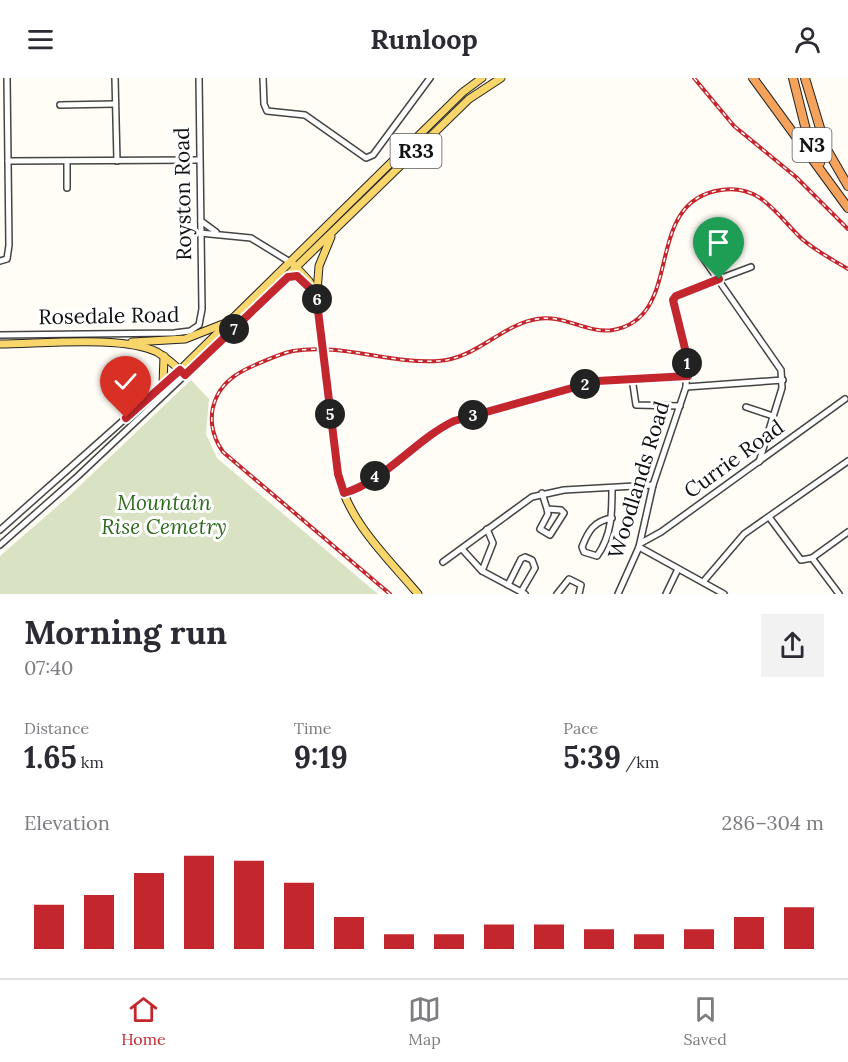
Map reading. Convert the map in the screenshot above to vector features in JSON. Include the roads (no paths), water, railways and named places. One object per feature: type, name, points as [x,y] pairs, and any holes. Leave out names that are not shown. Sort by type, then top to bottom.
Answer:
[{"type":"highway","points":[[753,78],[848,206]]},
{"type":"highway","points":[[759,78],[773,103]]},
{"type":"highway","name":"N3","points":[[793,78],[798,103],[816,155],[848,206]]},
{"type":"highway","name":"N3","points":[[805,78],[826,148],[848,186]]},
{"type":"main road","name":"R33","points":[[182,373],[228,322],[463,92],[482,78]]},
{"type":"main road","name":"R33","points":[[182,373],[288,277],[469,99],[501,78]]},
{"type":"main road","points":[[335,229],[319,266],[316,296],[338,474],[344,493],[358,520],[418,594]]},
{"type":"main road","points":[[290,262],[297,267],[316,296]]},
{"type":"main road","points":[[288,277],[300,277],[316,296]]},
{"type":"main road","points":[[0,344],[185,339],[228,322]]},
{"type":"main road","points":[[106,342],[142,347],[164,356],[182,373]]},
{"type":"main road","points":[[163,385],[164,356]]},
{"type":"street","points":[[0,261],[7,259],[9,245],[8,161],[3,122],[7,78]]},
{"type":"street","points":[[116,78],[117,161]]},
{"type":"street","name":"Royston Road","points":[[199,78],[202,309]]},
{"type":"street","points":[[263,78],[264,104],[267,111],[305,115],[366,158],[372,155],[430,78]]},
{"type":"street","points":[[60,105],[115,104]]},
{"type":"street","points":[[8,161],[199,160]]},
{"type":"street","points":[[67,161],[67,188]]},
{"type":"street","points":[[0,189],[8,189]]},
{"type":"street","points":[[201,221],[219,234]]},
{"type":"street","points":[[200,233],[251,238],[290,262]]},
{"type":"street","points":[[200,241],[211,233]]},
{"type":"street","points":[[703,236],[699,248],[701,255],[776,359],[783,380],[759,462]]},
{"type":"street","points":[[719,279],[751,267]]},
{"type":"street","name":"Woodlands Road","points":[[618,594],[640,545],[653,485],[686,387],[687,357],[673,305],[676,296],[719,279]]},
{"type":"street","name":"Rosedale Road","points":[[0,335],[182,332],[199,325],[202,309]]},
{"type":"street","points":[[0,530],[163,385],[182,373]]},
{"type":"street","points":[[0,545],[78,477],[182,373]]},
{"type":"street","points":[[344,493],[362,485],[439,429],[454,421],[597,381],[688,376]]},
{"type":"street","points":[[632,378],[636,405],[680,406]]},
{"type":"street","points":[[686,387],[783,380]]},
{"type":"street","name":"Currie Road","points":[[640,545],[845,399]]},
{"type":"street","points":[[746,407],[773,416]]},
{"type":"street","points":[[703,582],[736,541],[848,461]]},
{"type":"street","points":[[443,562],[532,497],[542,493],[653,485]]},
{"type":"street","points":[[612,488],[612,518],[608,535],[597,556],[584,552],[582,547],[594,525],[599,521],[612,518]]},
{"type":"street","points":[[542,493],[548,514],[540,529],[550,535],[564,514],[561,510],[547,509]]},
{"type":"street","points":[[769,517],[797,557],[805,561],[848,532]]},
{"type":"street","points":[[482,571],[494,543],[487,529]]},
{"type":"street","points":[[640,545],[724,594]]},
{"type":"street","points":[[462,549],[482,571],[511,589],[523,593],[535,568],[532,560],[525,557],[521,559],[511,589]]},
{"type":"street","points":[[812,558],[839,594]]},
{"type":"street","points":[[666,594],[678,568]]},
{"type":"street","points":[[557,594],[569,579],[581,585],[579,594]]},
{"type":"railway","points":[[694,78],[734,126],[796,177],[848,229]]},
{"type":"railway","points":[[390,594],[223,452],[213,432],[212,410],[220,390],[233,377],[278,355],[311,349],[347,351],[402,360],[452,359],[524,322],[537,319],[557,319],[594,329],[613,330],[636,321],[650,304],[671,236],[680,215],[696,199],[721,190],[735,189],[758,197],[768,204],[802,239],[848,269]]},
{"type":"park label","name":"Mountain Rise Cemetry","points":[[164,515]]}]
